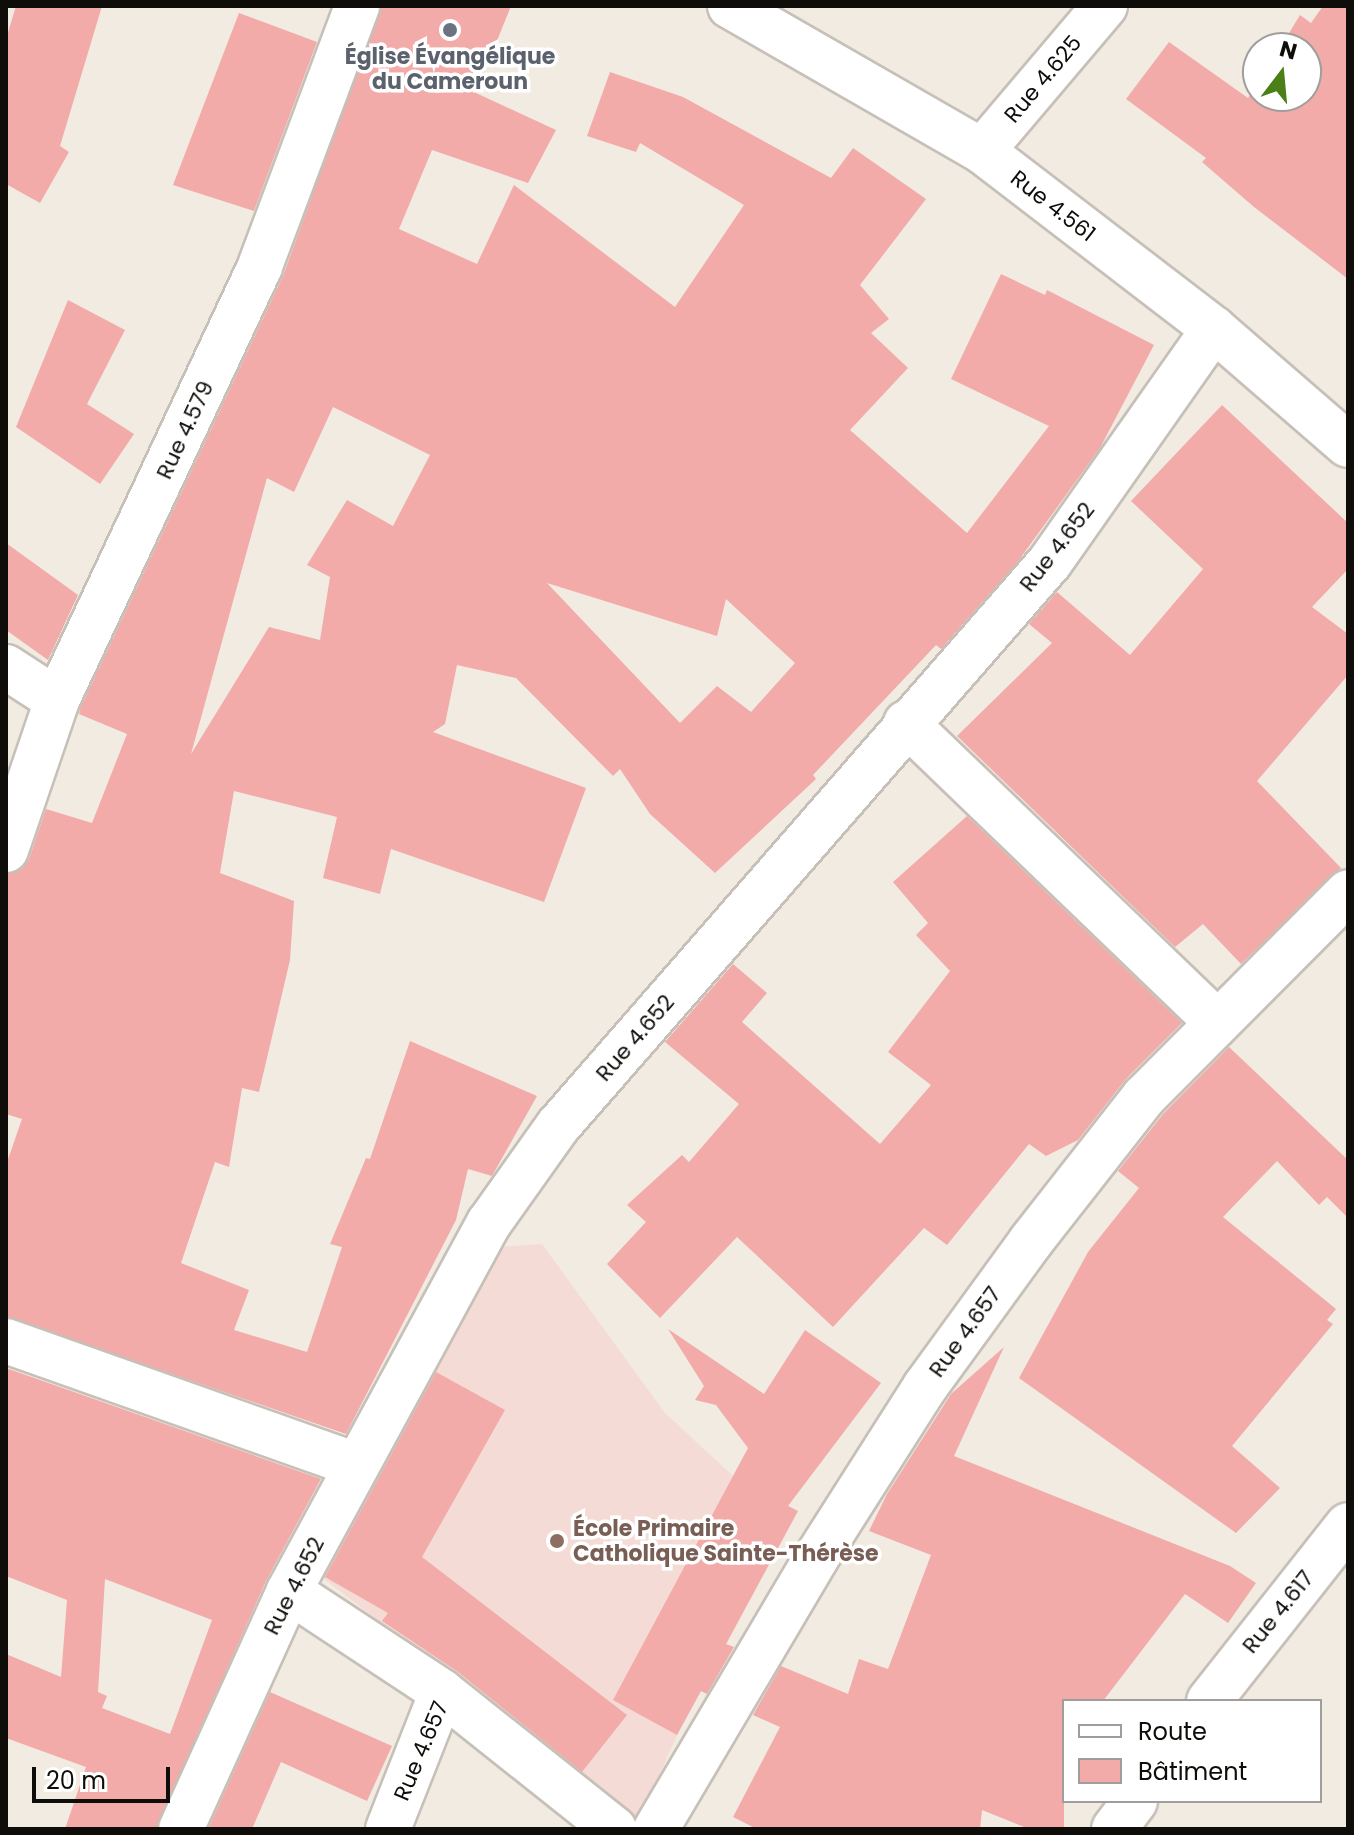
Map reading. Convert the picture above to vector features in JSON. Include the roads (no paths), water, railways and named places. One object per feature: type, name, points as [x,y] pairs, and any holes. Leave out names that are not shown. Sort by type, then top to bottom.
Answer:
[{"type":"street","name":"Rue 4.579","points":[[6,850],[57,700],[260,266],[357,6]]},
{"type":"street","name":"Rue 4.561","points":[[730,6],[898,99],[982,151],[1214,329],[1348,445]]},
{"type":"street","name":"Rue 4.625","points":[[982,151],[1105,6]]},
{"type":"street","name":"Rue 4.652","points":[[181,1829],[289,1591],[489,1223],[558,1126],[906,723],[1050,562],[1214,329]]},
{"type":"street","points":[[6,667],[57,700]]},
{"type":"street","points":[[906,723],[1217,1022]]},
{"type":"street","name":"Rue 4.657","points":[[671,1824],[816,1558],[925,1387],[1144,1097],[1348,892]]},
{"type":"street","points":[[6,1341],[357,1465]]},
{"type":"street","name":"Rue 4.617","points":[[1211,1699],[1348,1525]]},
{"type":"street","points":[[289,1591],[442,1692]]},
{"type":"street","name":"Rue 4.657","points":[[388,1829],[442,1692],[614,1829]]},
{"type":"street","points":[[1114,1829],[1134,1803]]},
{"type":"place","name":"Église Évangélique du Cameroun","points":[[450,30]]},
{"type":"place","name":"École Primaire Catholique Sainte-Thérèse","points":[[557,1541]]}]
